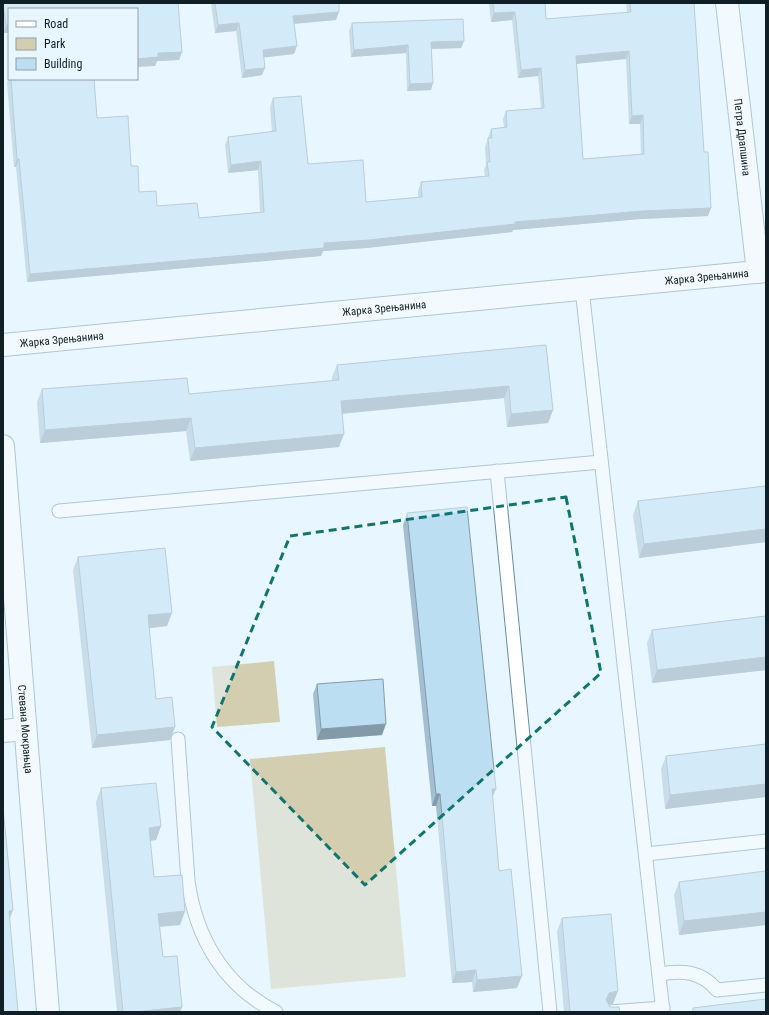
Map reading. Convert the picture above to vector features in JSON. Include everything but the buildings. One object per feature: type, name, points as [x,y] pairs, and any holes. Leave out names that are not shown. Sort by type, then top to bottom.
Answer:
[{"type":"street","name":"Петра Драпшина","points":[[727,3],[762,271]]},
{"type":"street","name":"Жарка Зрењанина","points":[[3,345],[762,271]]},
{"type":"street","name":"Стевана Мокрањца","points":[[3,446],[48,1012]]},
{"type":"street","points":[[3,731],[25,729]]},
{"type":"lane","points":[[582,289],[600,462],[663,1010],[609,1012]]},
{"type":"lane","points":[[59,510],[600,462]]},
{"type":"lane","points":[[497,471],[550,1012]]},
{"type":"lane","points":[[178,739],[188,881],[191,902],[197,922],[206,943],[218,963],[233,981],[249,995],[276,1012]]},
{"type":"lane","points":[[646,854],[766,841]]},
{"type":"lane","points":[[659,974],[682,971],[693,973],[711,983],[717,990],[766,985]]},
{"type":"highlighted area","points":[[566,497],[601,673],[365,885],[212,727],[290,536]]},
{"type":"green space","points":[[274,661],[280,722],[217,727],[212,667]]},
{"type":"green space","points":[[385,747],[406,977],[271,989],[250,759]]}]
